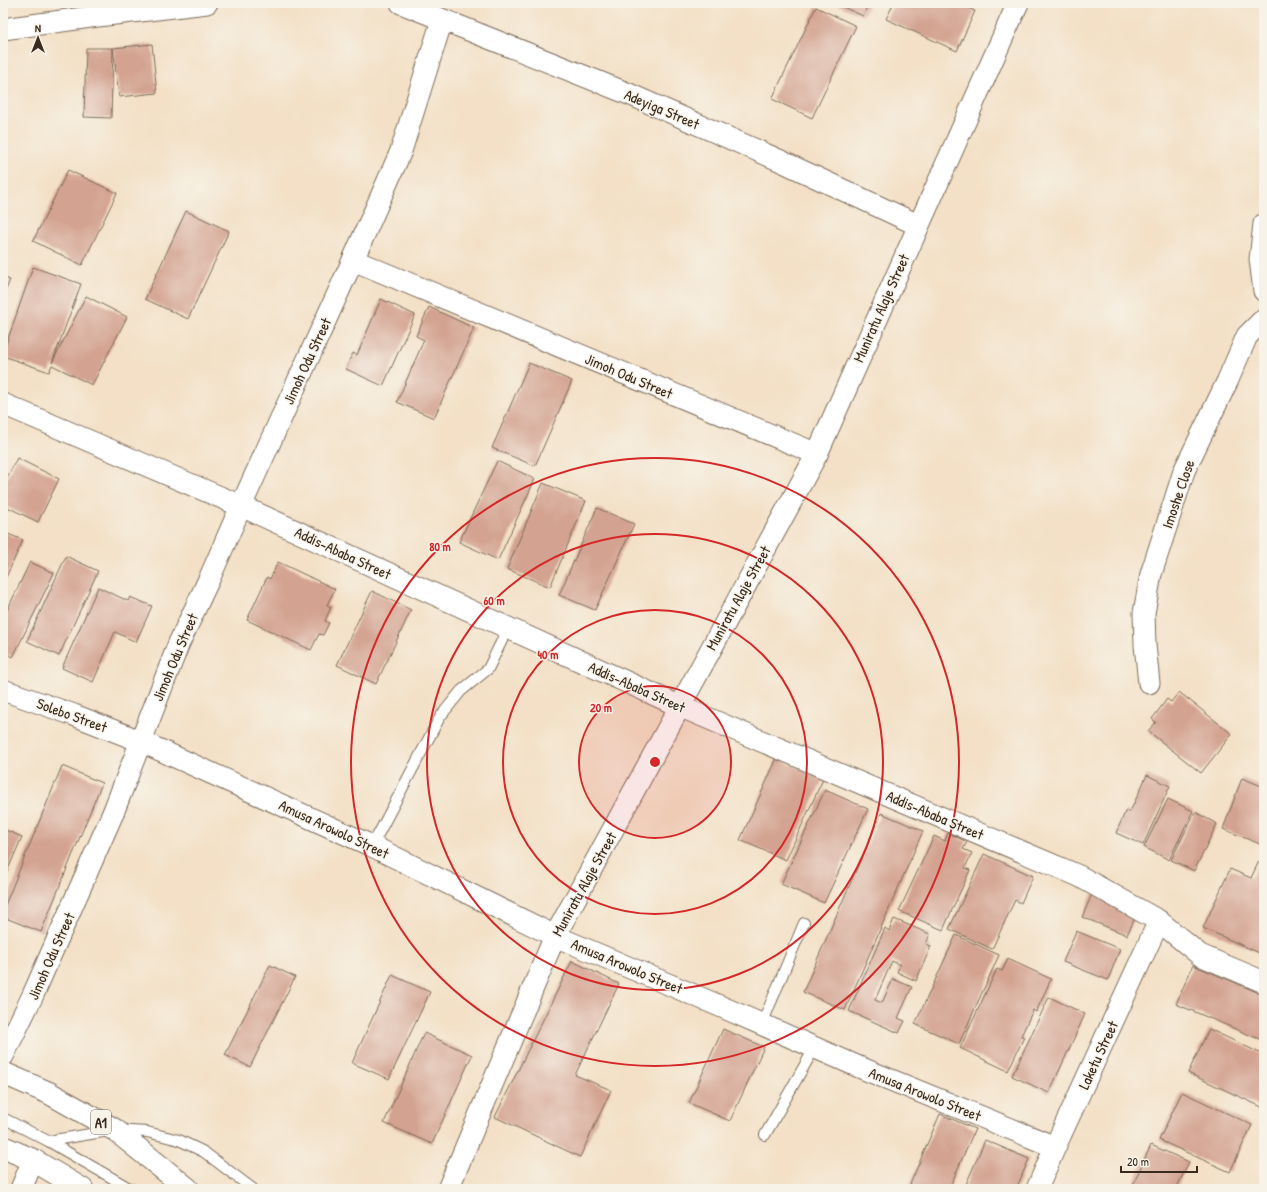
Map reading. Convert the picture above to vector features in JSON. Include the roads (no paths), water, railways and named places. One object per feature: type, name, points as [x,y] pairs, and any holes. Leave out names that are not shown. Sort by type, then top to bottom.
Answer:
[{"type":"highway","name":"A1","points":[[3,1073],[48,1093],[115,1130],[188,1189]]},
{"type":"highway","points":[[3,1147],[32,1160],[82,1189]]},
{"type":"street","points":[[3,30],[98,16],[207,3]]},
{"type":"street","name":"Adeyiga Street","points":[[401,3],[636,97],[781,161],[918,225]]},
{"type":"street","name":"Muniratu Alaje Street","points":[[448,1189],[555,936],[817,454],[1018,3]]},
{"type":"street","name":"Jimoh Odu Street","points":[[3,1056],[33,995],[82,886],[113,813],[179,643],[401,151],[442,20]]},
{"type":"street","points":[[1264,224],[1260,259],[1264,291]]},
{"type":"street","name":"Jimoh Odu Street","points":[[353,260],[817,454]]},
{"type":"street","name":"Imoshe Close","points":[[1149,683],[1145,645],[1144,613],[1151,574],[1184,471],[1227,382],[1247,336],[1262,321],[1264,321]]},
{"type":"street","name":"Addis-Ababa Street","points":[[3,404],[241,506],[679,706],[1079,876],[1159,921],[1200,955],[1264,982]]},
{"type":"street","name":"Solebo Street","points":[[3,690],[74,715],[140,741]]},
{"type":"street","name":"Amusa Arowolo Street","points":[[140,741],[372,846],[555,936],[859,1067],[1056,1147]]},
{"type":"street","name":"Laketu Street","points":[[1037,1189],[1159,921]]},
{"type":"street","points":[[21,1189],[32,1160]]},
{"type":"lane","points":[[372,846],[440,717],[460,691],[488,669],[508,628]]},
{"type":"lane","points":[[762,1024],[804,923]]},
{"type":"lane","points":[[765,1134],[814,1048]]},
{"type":"lane","points":[[3,1118],[48,1141],[130,1189]]},
{"type":"lane","points":[[48,1141],[115,1130],[147,1132],[179,1140],[204,1152],[253,1189]]}]
